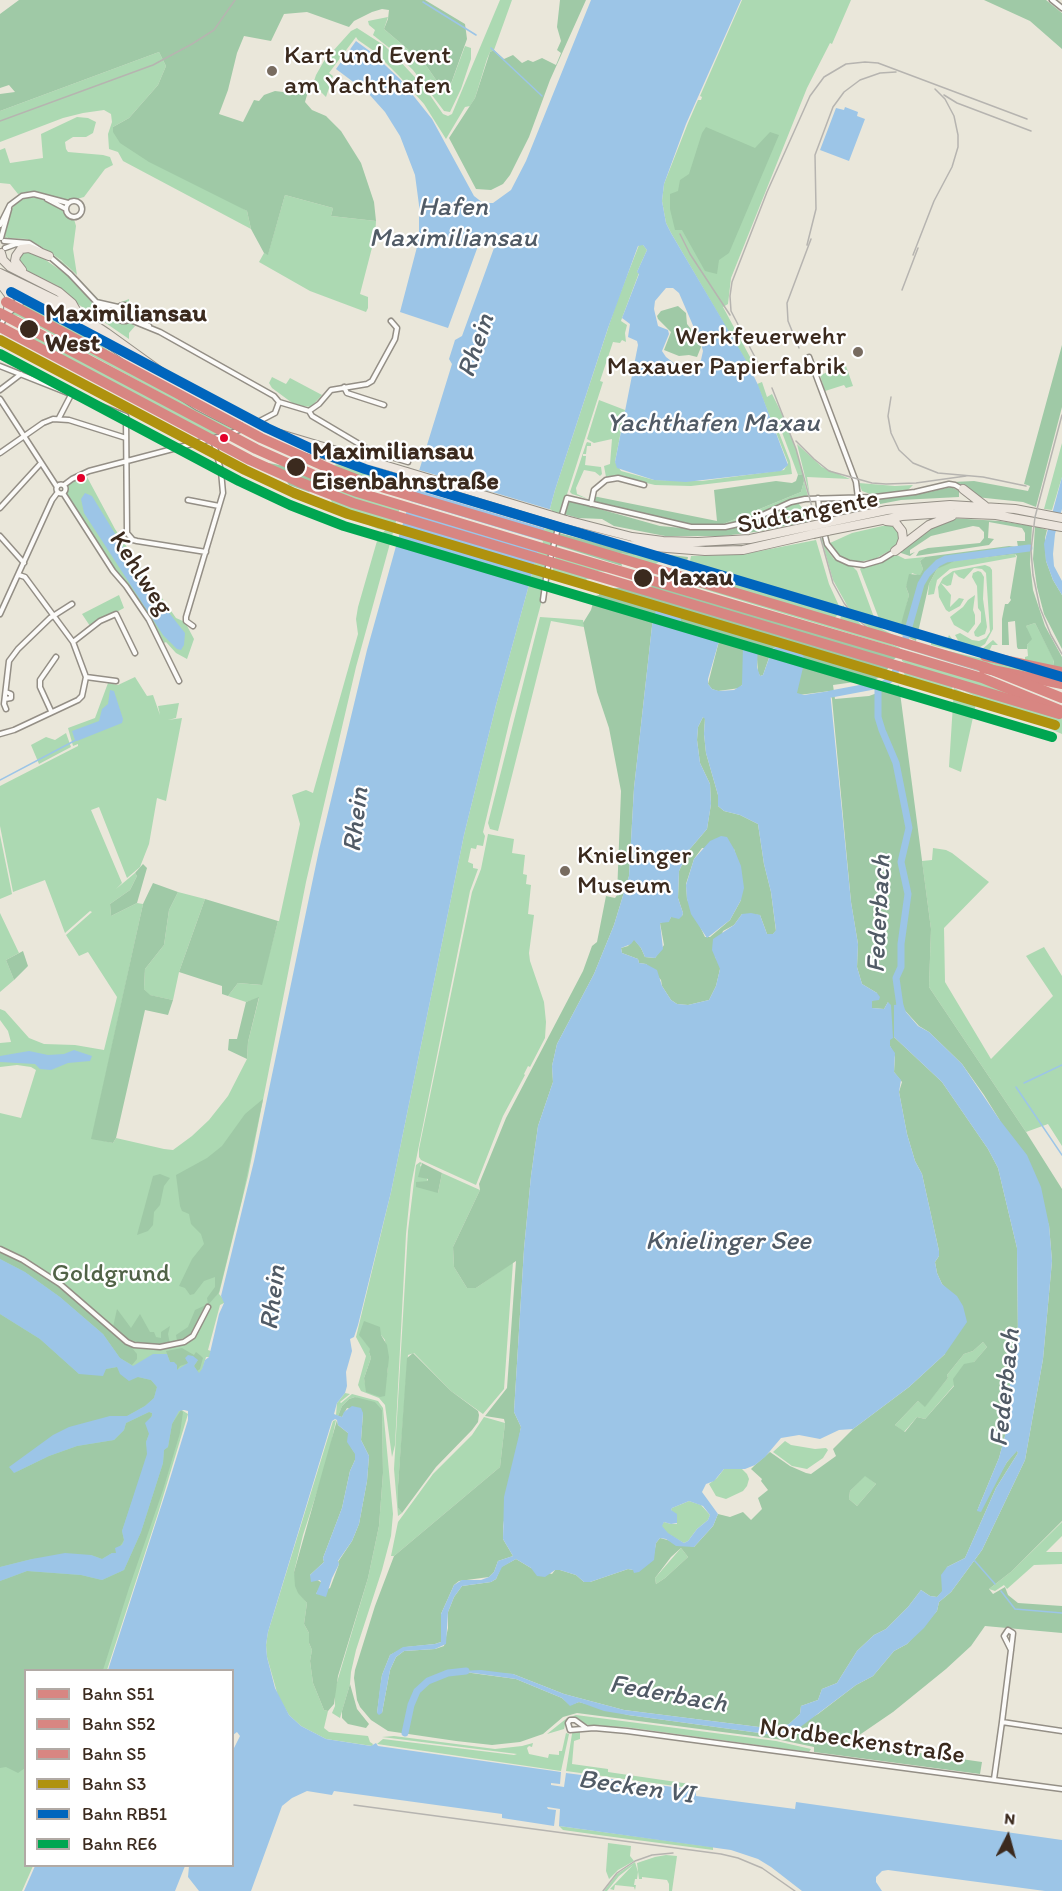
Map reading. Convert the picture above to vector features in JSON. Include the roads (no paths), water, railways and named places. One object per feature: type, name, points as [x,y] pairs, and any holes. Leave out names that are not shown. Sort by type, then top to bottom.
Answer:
[{"type":"highway","points":[[27,274],[17,265],[15,256],[18,251],[29,248],[49,256]]},
{"type":"highway","points":[[2,251],[6,264],[59,292],[72,303],[78,313]]},
{"type":"highway","points":[[0,273],[42,292],[78,313],[186,390],[247,423],[312,448]]},
{"type":"highway","points":[[0,281],[44,300],[93,330],[184,397],[238,426],[312,448]]},
{"type":"highway","points":[[0,281],[9,295],[10,303],[7,312]]},
{"type":"highway","points":[[7,312],[22,300],[44,300]]},
{"type":"highway","name":"Südtangente","points":[[312,448],[566,520],[632,537],[663,541],[698,542],[750,539],[812,530],[887,510],[954,505],[986,506],[1045,519],[1062,526]]},
{"type":"highway","name":"Südtangente","points":[[312,448],[562,528],[629,545],[705,551],[742,550],[774,544],[812,530]]},
{"type":"highway","points":[[954,505],[963,498],[963,489]]},
{"type":"highway","points":[[963,489],[986,506]]},
{"type":"highway","points":[[898,549],[938,520],[970,513]]},
{"type":"highway","name":"Südtangente","points":[[826,527],[919,514],[970,513],[1045,519],[1062,518]]},
{"type":"highway","points":[[875,520],[892,522],[900,527],[903,535],[898,549]]},
{"type":"street","points":[[1052,0],[1062,8]]},
{"type":"street","points":[[0,225],[9,207],[18,198],[26,195],[34,194],[68,203],[73,201],[82,207],[81,213],[72,217],[66,209],[46,198]]},
{"type":"street","points":[[66,209],[68,203]]},
{"type":"street","points":[[9,207],[2,238],[2,251],[21,244],[41,250]]},
{"type":"street","points":[[0,219],[6,212]]},
{"type":"street","points":[[2,238],[28,243],[41,250],[70,274],[96,302],[117,310],[121,320],[128,319],[152,328]]},
{"type":"street","points":[[117,310],[123,305],[128,306],[131,314],[152,328],[274,396],[279,402],[309,411],[312,416],[371,451],[408,462]]},
{"type":"street","points":[[0,327],[7,312]]},
{"type":"street","points":[[128,319],[131,314]]},
{"type":"street","points":[[309,411],[319,404],[331,390],[367,384],[376,375],[395,339],[397,328],[392,321]]},
{"type":"street","points":[[809,357],[856,482],[858,498]]},
{"type":"street","points":[[0,366],[126,416],[125,524],[129,536],[137,541],[206,552]]},
{"type":"street","points":[[0,390],[21,374]]},
{"type":"street","points":[[344,387],[347,393],[384,405]]},
{"type":"street","points":[[59,418],[72,393]]},
{"type":"street","name":"Kehlweg","points":[[0,400],[112,571],[126,586],[149,620],[179,681]]},
{"type":"street","points":[[0,614],[52,500],[64,485],[89,471],[226,435],[268,418],[277,411],[279,402]]},
{"type":"street","points":[[0,453],[48,420],[59,418],[126,438]]},
{"type":"street","points":[[193,626],[186,621],[186,617],[223,493],[222,471],[213,439]]},
{"type":"street","points":[[0,508],[40,463]]},
{"type":"street","points":[[591,504],[594,490],[606,480],[618,478],[644,485]]},
{"type":"street","points":[[543,600],[551,553],[567,498],[679,524],[707,528],[740,524],[791,502],[805,499],[858,498],[915,492],[949,484],[955,484],[963,489]]},
{"type":"street","points":[[60,490],[66,489],[64,485]]},
{"type":"street","points":[[818,498],[827,544],[838,558],[849,563],[864,565],[881,560],[898,549]]},
{"type":"street","points":[[188,500],[219,506]]},
{"type":"street","points":[[0,536],[24,563]]},
{"type":"street","points":[[0,734],[14,730],[81,698],[86,677],[72,642],[25,577],[19,575]]},
{"type":"street","points":[[6,709],[8,664],[18,649],[53,615],[72,604]]},
{"type":"street","points":[[72,642],[100,621],[116,614],[135,653]]},
{"type":"street","points":[[51,711],[40,687],[40,680],[56,657]]},
{"type":"street","points":[[0,666],[8,664]]},
{"type":"street","points":[[86,677],[116,681]]},
{"type":"street","points":[[0,1249],[60,1284],[127,1342],[134,1344],[160,1347],[184,1342],[193,1336],[208,1307]]},
{"type":"street","points":[[994,1779],[1011,1650]]},
{"type":"street","points":[[1002,1722],[1062,1731]]},
{"type":"street","name":"Nordbeckenstraße","points":[[586,1728],[748,1746],[1062,1789]]},
{"type":"water","points":[[591,0],[741,0],[686,124],[664,184],[662,201],[666,223],[671,233],[747,362],[758,385],[788,465],[781,471],[686,482],[654,480],[617,468],[615,462],[638,345],[637,341],[628,337],[630,324],[622,318],[647,250],[643,245],[638,246],[608,328],[555,490],[496,705],[464,835],[391,1192],[358,1325],[354,1337],[350,1339],[352,1351],[346,1372],[347,1386],[345,1393],[337,1403],[334,1414],[342,1417],[344,1412],[352,1406],[361,1408],[363,1413],[361,1440],[369,1456],[359,1524],[352,1541],[338,1561],[339,1564],[326,1597],[316,1594],[321,1582],[320,1580],[311,1582],[310,1575],[324,1562],[323,1558],[342,1508],[350,1471],[355,1460],[355,1454],[347,1442],[348,1433],[338,1425],[335,1419],[332,1421],[268,1632],[267,1657],[275,1688],[289,1715],[301,1726],[326,1739],[371,1746],[376,1743],[378,1746],[561,1772],[560,1784],[551,1783],[551,1785],[564,1787],[566,1773],[696,1790],[696,1796],[795,1809],[796,1802],[1062,1840],[1062,1891],[1045,1891],[888,1870],[882,1871],[876,1877],[876,1882],[882,1891],[802,1891],[758,1859],[731,1850],[559,1826],[560,1809],[547,1807],[556,1810],[554,1826],[502,1818],[502,1814],[334,1791],[332,1795],[307,1791],[282,1806],[251,1891],[199,1891],[188,1877],[189,1867],[234,1867],[234,1748],[240,1736],[237,1732],[234,1734],[234,1669],[108,1669],[168,1485],[188,1420],[188,1411],[179,1411],[172,1424],[168,1447],[164,1450],[163,1463],[141,1532],[124,1570],[102,1580],[81,1575],[27,1571],[0,1581],[0,1567],[32,1559],[65,1553],[91,1555],[102,1559],[116,1553],[115,1548],[122,1545],[124,1540],[122,1531],[147,1454],[146,1442],[149,1434],[145,1423],[152,1413],[149,1412],[126,1423],[124,1430],[114,1440],[77,1446],[49,1456],[14,1473],[9,1467],[53,1435],[69,1427],[110,1416],[127,1416],[154,1398],[157,1387],[151,1380],[138,1377],[129,1381],[120,1374],[117,1367],[106,1369],[103,1376],[79,1374],[40,1339],[0,1314],[0,1259],[25,1272],[60,1297],[103,1334],[120,1358],[133,1366],[153,1354],[167,1354],[170,1362],[177,1365],[177,1370],[188,1363],[185,1358],[188,1355],[198,1360],[194,1366],[199,1373],[205,1360],[209,1357],[219,1314],[224,1303],[221,1296],[254,1161],[319,850],[367,650],[398,539],[452,364],[449,359],[455,340],[462,336],[498,237],[496,233],[488,234],[478,246],[448,328],[400,312],[419,231],[419,205],[415,175],[400,136],[385,112],[368,93],[336,69],[356,41],[400,79],[432,119],[474,196],[483,203],[493,203],[511,190],[526,161]],"holes":[[[666,288],[673,288],[679,293],[703,351],[701,360],[689,373],[679,373],[676,368],[674,372],[665,365],[667,363],[672,368],[675,364],[662,351],[669,334],[668,330],[658,326],[654,309],[655,301]]]},
{"type":"water","points":[[845,107],[858,112],[857,116],[865,119],[849,161],[820,150],[836,108],[844,110]]},
{"type":"water","points":[[1062,477],[1062,509],[1055,534],[1053,554],[1054,566],[1062,581],[1062,595],[1046,561],[1044,544]]},
{"type":"water","points":[[85,493],[92,496],[151,590],[185,633],[181,650],[163,635],[84,513],[81,499]]},
{"type":"water","name":"Knielinger See","points":[[664,605],[677,611],[681,616],[681,622],[689,628],[714,634],[717,638],[719,641],[708,679],[708,684],[712,689],[734,690],[742,685],[743,645],[744,641],[748,641],[758,645],[757,667],[760,676],[763,675],[772,650],[776,647],[800,651],[805,659],[797,693],[804,695],[830,691],[851,902],[858,944],[857,967],[862,984],[880,997],[879,1000],[872,1001],[872,1008],[884,1009],[888,1002],[891,1005],[893,1038],[890,1040],[890,1046],[895,1053],[894,1072],[901,1080],[899,1092],[907,1134],[915,1161],[922,1174],[939,1251],[935,1262],[937,1273],[942,1284],[957,1296],[963,1306],[967,1322],[945,1354],[909,1387],[853,1429],[839,1430],[820,1439],[799,1435],[781,1438],[755,1465],[745,1469],[724,1469],[714,1481],[706,1484],[702,1492],[718,1514],[713,1526],[694,1547],[676,1546],[660,1538],[656,1543],[654,1560],[639,1572],[634,1573],[633,1570],[628,1569],[590,1582],[584,1582],[576,1575],[560,1570],[555,1570],[545,1577],[537,1576],[531,1568],[516,1559],[502,1567],[496,1579],[491,1582],[462,1586],[454,1597],[448,1612],[446,1644],[435,1649],[404,1651],[396,1657],[390,1670],[382,1713],[379,1715],[377,1713],[382,1675],[390,1655],[403,1647],[441,1642],[441,1614],[454,1585],[462,1580],[481,1580],[489,1577],[494,1572],[498,1561],[513,1556],[503,1539],[504,1497],[521,1427],[514,1412],[524,1249],[538,1126],[553,1082],[552,1066],[557,1044],[594,974],[614,925],[629,876],[634,788],[653,617],[657,609]],"holes":[[[703,717],[705,719],[706,753],[718,795],[718,806],[724,811],[740,815],[758,824],[776,930],[773,934],[767,934],[760,915],[742,914],[734,925],[713,939],[712,950],[720,969],[716,986],[709,1000],[688,1005],[677,1004],[671,1000],[662,986],[657,970],[622,953],[621,948],[631,944],[634,940],[645,957],[655,958],[663,949],[660,923],[669,922],[671,917],[679,919],[682,916],[678,898],[679,871],[689,850],[707,829],[711,804],[710,784],[700,763],[697,740],[698,727]],[[689,1501],[703,1506],[710,1515],[708,1520],[684,1543],[668,1533],[662,1526],[664,1522],[677,1523],[677,1514],[671,1510],[672,1508]]]},
{"type":"water","points":[[110,690],[114,691],[123,719],[122,723],[75,740],[72,731],[99,721],[102,709],[108,704]]},
{"type":"water","points":[[721,836],[727,837],[734,849],[741,866],[744,888],[741,900],[730,920],[707,938],[691,914],[686,885],[694,859],[710,841]]},
{"type":"water","points":[[903,1004],[906,1012],[918,1026],[929,1032],[962,1064],[999,1119],[1027,1155],[1041,1187],[1049,1225],[1052,1261],[1043,1359],[1025,1460],[982,1550],[951,1592],[939,1602],[937,1611],[924,1628],[907,1644],[894,1651],[873,1676],[856,1685],[799,1728],[784,1733],[767,1734],[628,1715],[604,1711],[579,1702],[570,1706],[562,1698],[516,1679],[459,1671],[481,1670],[513,1674],[564,1694],[624,1710],[775,1729],[789,1724],[800,1714],[801,1706],[818,1700],[822,1689],[837,1683],[857,1651],[874,1635],[886,1629],[921,1590],[930,1596],[937,1597],[942,1591],[941,1575],[947,1567],[965,1558],[996,1488],[1018,1453],[1017,1451],[1007,1462],[981,1512],[977,1511],[999,1458],[1005,1436],[1012,1365],[1018,1339],[1017,1248],[998,1168],[988,1149],[942,1082],[894,1037],[894,1005]]},
{"type":"water","points":[[74,1050],[92,1056],[90,1061],[68,1063],[51,1070],[40,1069],[35,1064],[0,1062],[0,1056],[29,1051],[48,1055],[64,1054]]},
{"type":"water","points":[[35,1867],[185,1867],[175,1891],[24,1891]]},
{"type":"waterway","points":[[423,2],[476,35]]},
{"type":"waterway","points":[[491,48],[542,96]]},
{"type":"waterway","name":"Federbach","points":[[906,637],[921,584],[938,563],[946,559],[1029,548]]},
{"type":"waterway","points":[[831,694],[884,684],[893,677],[898,665]]},
{"type":"waterway","name":"Federbach","points":[[878,685],[878,717],[896,763],[909,828],[901,862],[908,894],[901,944],[901,967],[896,978],[901,1013]]},
{"type":"waterway","points":[[0,780],[76,740]]},
{"type":"waterway","points":[[1024,1083],[1062,1065]]},
{"type":"waterway","points":[[1016,1087],[1062,1155]]},
{"type":"waterway","points":[[974,1560],[995,1584]]},
{"type":"waterway","points":[[1001,1591],[1015,1609],[1062,1613]]},
{"type":"waterway","name":"Federbach","points":[[405,1733],[411,1705],[417,1691],[428,1681],[448,1673],[466,1671]]},
{"type":"railway","points":[[0,121],[153,65],[214,30],[235,0]]},
{"type":"railway","points":[[757,361],[731,311],[732,282],[767,192],[810,96],[824,77],[846,64],[878,63],[1027,119]]},
{"type":"railway","points":[[807,245],[816,209],[815,155],[833,107],[844,92],[860,80],[880,73],[896,72]]},
{"type":"railway","points":[[913,255],[934,201],[952,167],[958,147],[954,116],[945,99],[935,89]]},
{"type":"railway","points":[[944,95],[957,103],[1031,131]]},
{"type":"railway","points":[[680,234],[690,254],[730,315]]},
{"type":"railway","points":[[799,348],[788,321],[787,303],[811,239]]},
{"type":"railway","points":[[902,290],[918,248]]},
{"type":"railway","points":[[772,388],[796,449],[833,583],[854,616],[871,631],[896,645],[1062,696]]},
{"type":"railway","points":[[891,397],[888,416],[891,433],[899,450],[913,463],[938,473],[983,477],[1026,486]]},
{"type":"railway","points":[[1062,415],[1035,517],[1031,550],[1033,575],[1040,608],[1062,654]]},
{"type":"railway","points":[[796,441],[829,471],[872,483],[916,483],[966,476]]},
{"type":"railway","points":[[354,1805],[721,1854],[762,1868],[795,1891]]},
{"type":"railway","points":[[603,1891],[617,1873],[635,1861],[652,1855],[673,1853]]},
{"type":"rail line","name":"RB51","points":[[11,292],[267,428],[312,449],[365,469],[1062,677]]},
{"type":"rail line","name":"S5","points":[[6,302],[261,438],[361,481],[985,667],[1062,698]]},
{"type":"rail line","name":"S51","points":[[0,313],[256,449],[330,482],[559,553],[982,678],[1062,711]]},
{"type":"rail line","name":"S52","points":[[0,327],[250,460],[353,503],[1059,714]]},
{"type":"rail line","name":"S3","points":[[0,340],[245,470],[294,493],[348,514],[1055,725]]},
{"type":"rail line","name":"RE6","points":[[0,354],[239,481],[290,505],[344,526],[1052,737]]},
{"type":"rail line","name":"S5","points":[[985,656],[1062,672]]},
{"type":"rail line","name":"S51","points":[[983,668],[1062,684]]},
{"type":"place","name":"Kart und Event am Yachthafen","points":[[272,71]]},
{"type":"place","name":"Maximiliansau West","points":[[29,329]]},
{"type":"place","name":"Werkfeuerwehr Maxauer Papierfabrik","points":[[858,352]]},
{"type":"place","name":"Maximiliansau Eisenbahnstraße","points":[[296,467]]},
{"type":"place","name":"Maxau","points":[[643,578]]},
{"type":"place","name":"Knielinger Museum","points":[[565,871]]},
{"type":"water label","name":"Hafen Maximiliansau","points":[[453,224]]},
{"type":"water label","name":"Rhein","points":[[477,346]]},
{"type":"water label","name":"Yachthafen Maxau","points":[[713,424]]},
{"type":"water label","name":"Rhein","points":[[357,820]]},
{"type":"water label","name":"Rhein","points":[[274,1298]]},
{"type":"water label","name":"Becken VI","points":[[636,1788]]},
{"type":"park label","name":"Goldgrund","points":[[111,1274]]}]
